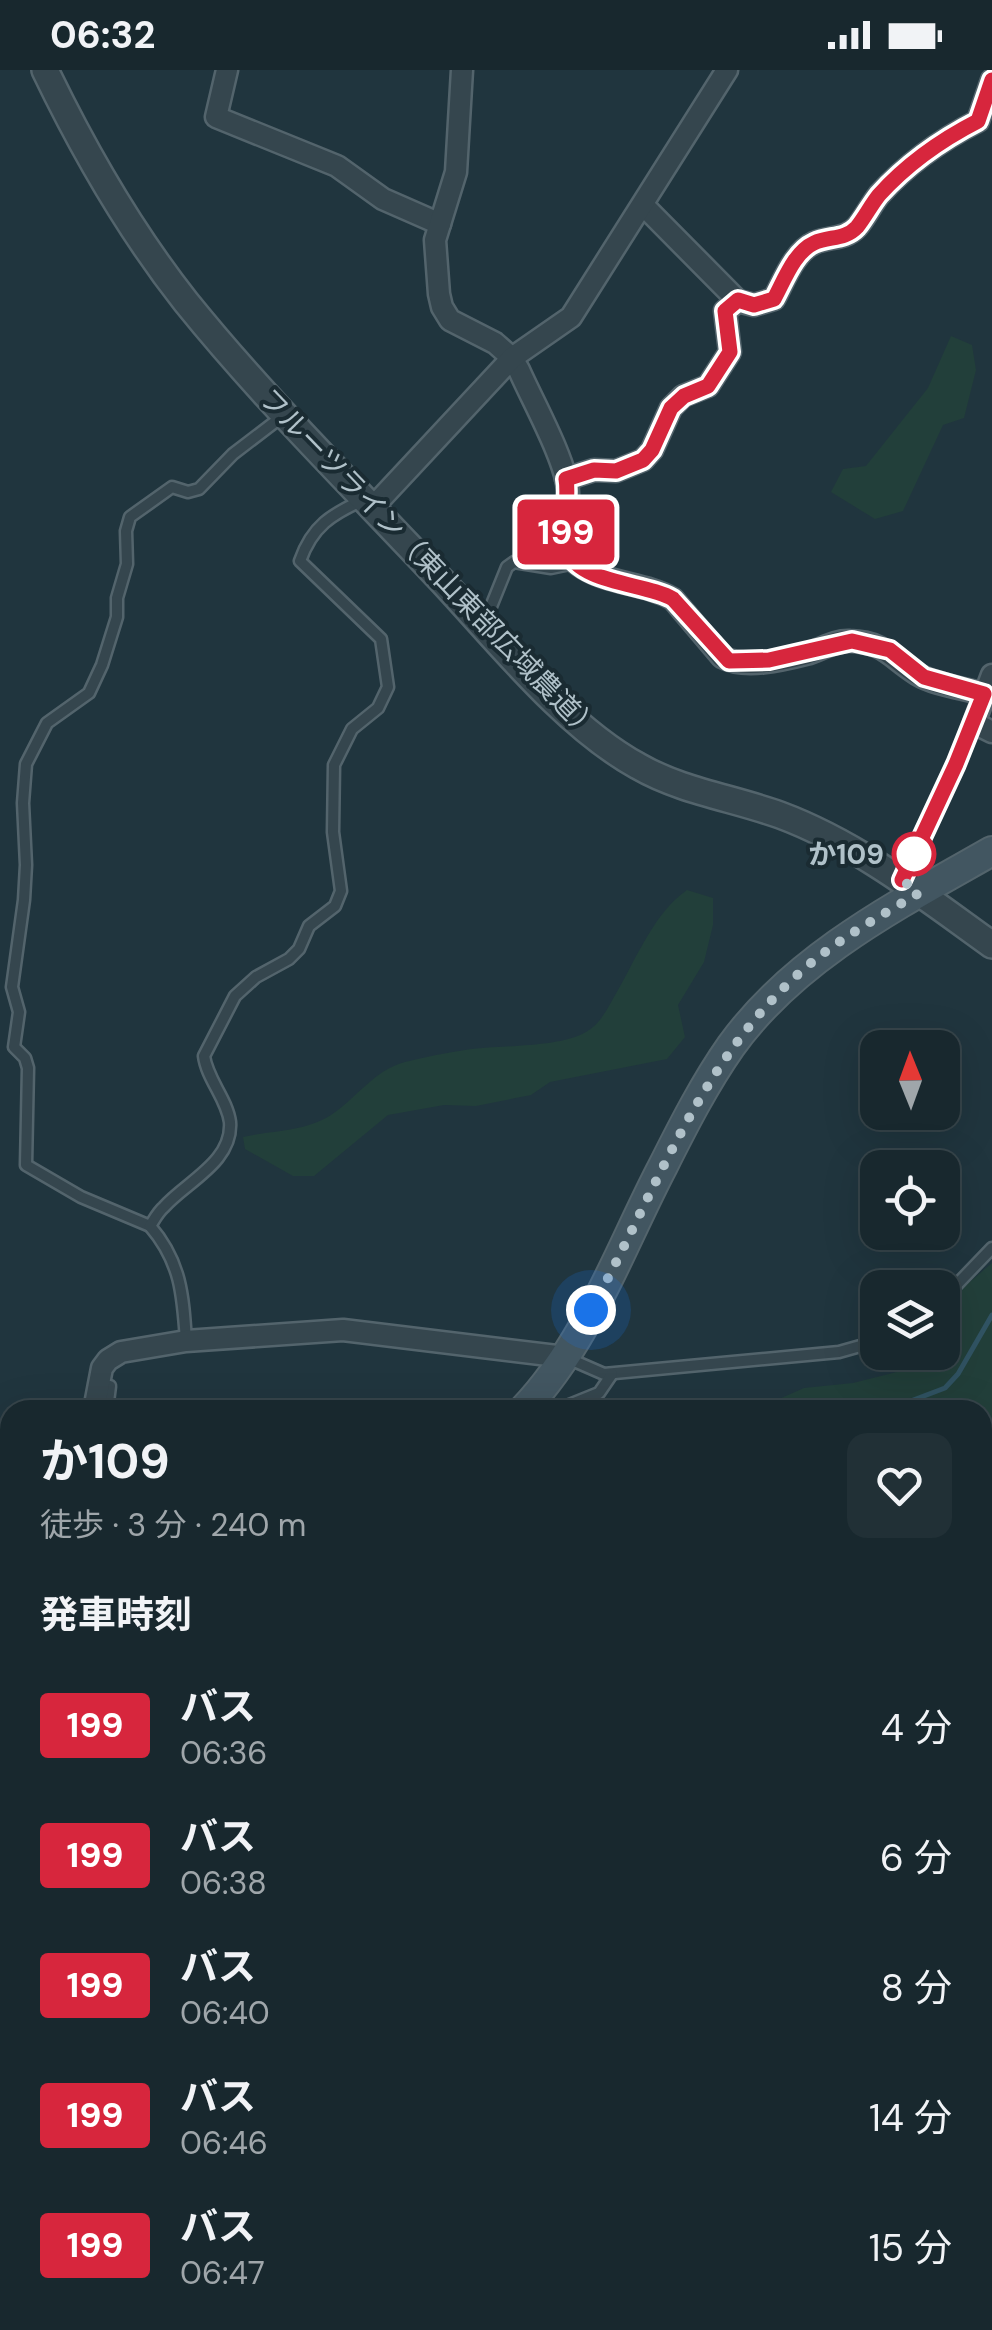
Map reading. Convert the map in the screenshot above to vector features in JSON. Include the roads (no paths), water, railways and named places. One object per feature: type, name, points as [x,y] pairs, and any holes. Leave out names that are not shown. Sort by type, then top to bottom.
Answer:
[{"type":"main road","points":[[531,1400],[564,1357],[664,1164],[732,1046],[807,966],[910,886],[992,852]]},
{"type":"street","name":"フルーツライン（東山東部広域農道）","points":[[46,70],[68,117],[150,254],[185,300],[284,415],[574,719],[638,766],[672,782],[782,816],[838,841],[910,886],[992,945]]},
{"type":"street","points":[[226,70],[216,117],[337,166],[383,198],[440,224]]},
{"type":"street","points":[[462,70],[456,172],[435,240],[442,306],[450,320],[495,342],[512,358],[566,479],[566,549],[576,562],[598,576],[664,593],[729,661],[769,660],[852,641],[890,650],[924,677],[988,685],[983,727]]},
{"type":"street","points":[[369,503],[512,358],[571,316],[727,70]]},
{"type":"street","points":[[643,205],[738,300],[754,305],[774,299],[792,265],[812,244],[844,236],[856,228],[898,175],[942,140],[978,121],[992,80]]},
{"type":"street","points":[[566,479],[594,470],[616,471],[643,460],[652,450],[671,408],[684,396],[708,386],[730,352],[725,311],[738,300]]},
{"type":"street","points":[[95,1400],[108,1360],[121,1352],[186,1340],[343,1330],[564,1357]]},
{"type":"lane","points":[[186,1340],[183,1290],[167,1245],[150,1226],[81,1197],[26,1165],[28,1068],[25,1058],[14,1047],[18,1012],[12,987],[24,900],[26,764],[47,724],[89,693],[102,665],[117,617],[117,598],[127,564],[126,531],[130,517],[172,487],[188,492],[199,489],[233,454],[284,415]]},
{"type":"lane","points":[[150,1226],[164,1206],[196,1182],[229,1140],[230,1118],[204,1056],[235,996],[256,977],[300,949],[309,926],[335,906],[341,891],[334,832],[334,764],[352,729],[378,708],[388,687],[387,668],[381,639],[300,560],[304,548],[328,516],[369,503]]},
{"type":"lane","points":[[484,625],[507,567],[514,562],[552,568],[576,562]]},
{"type":"lane","points":[[910,886],[983,727]]},
{"type":"lane","points":[[960,1281],[992,1248]]},
{"type":"lane","points":[[564,1357],[612,1374],[839,1352],[860,1346]]},
{"type":"lane","points":[[582,1400],[599,1393],[612,1374]]},
{"type":"lane","points":[[98,1383],[110,1386],[108,1400]]},
{"type":"waterway","points":[[913,1400],[945,1388],[958,1374],[992,1315]]},
{"type":"place","name":"か109","points":[[914,854]]}]
